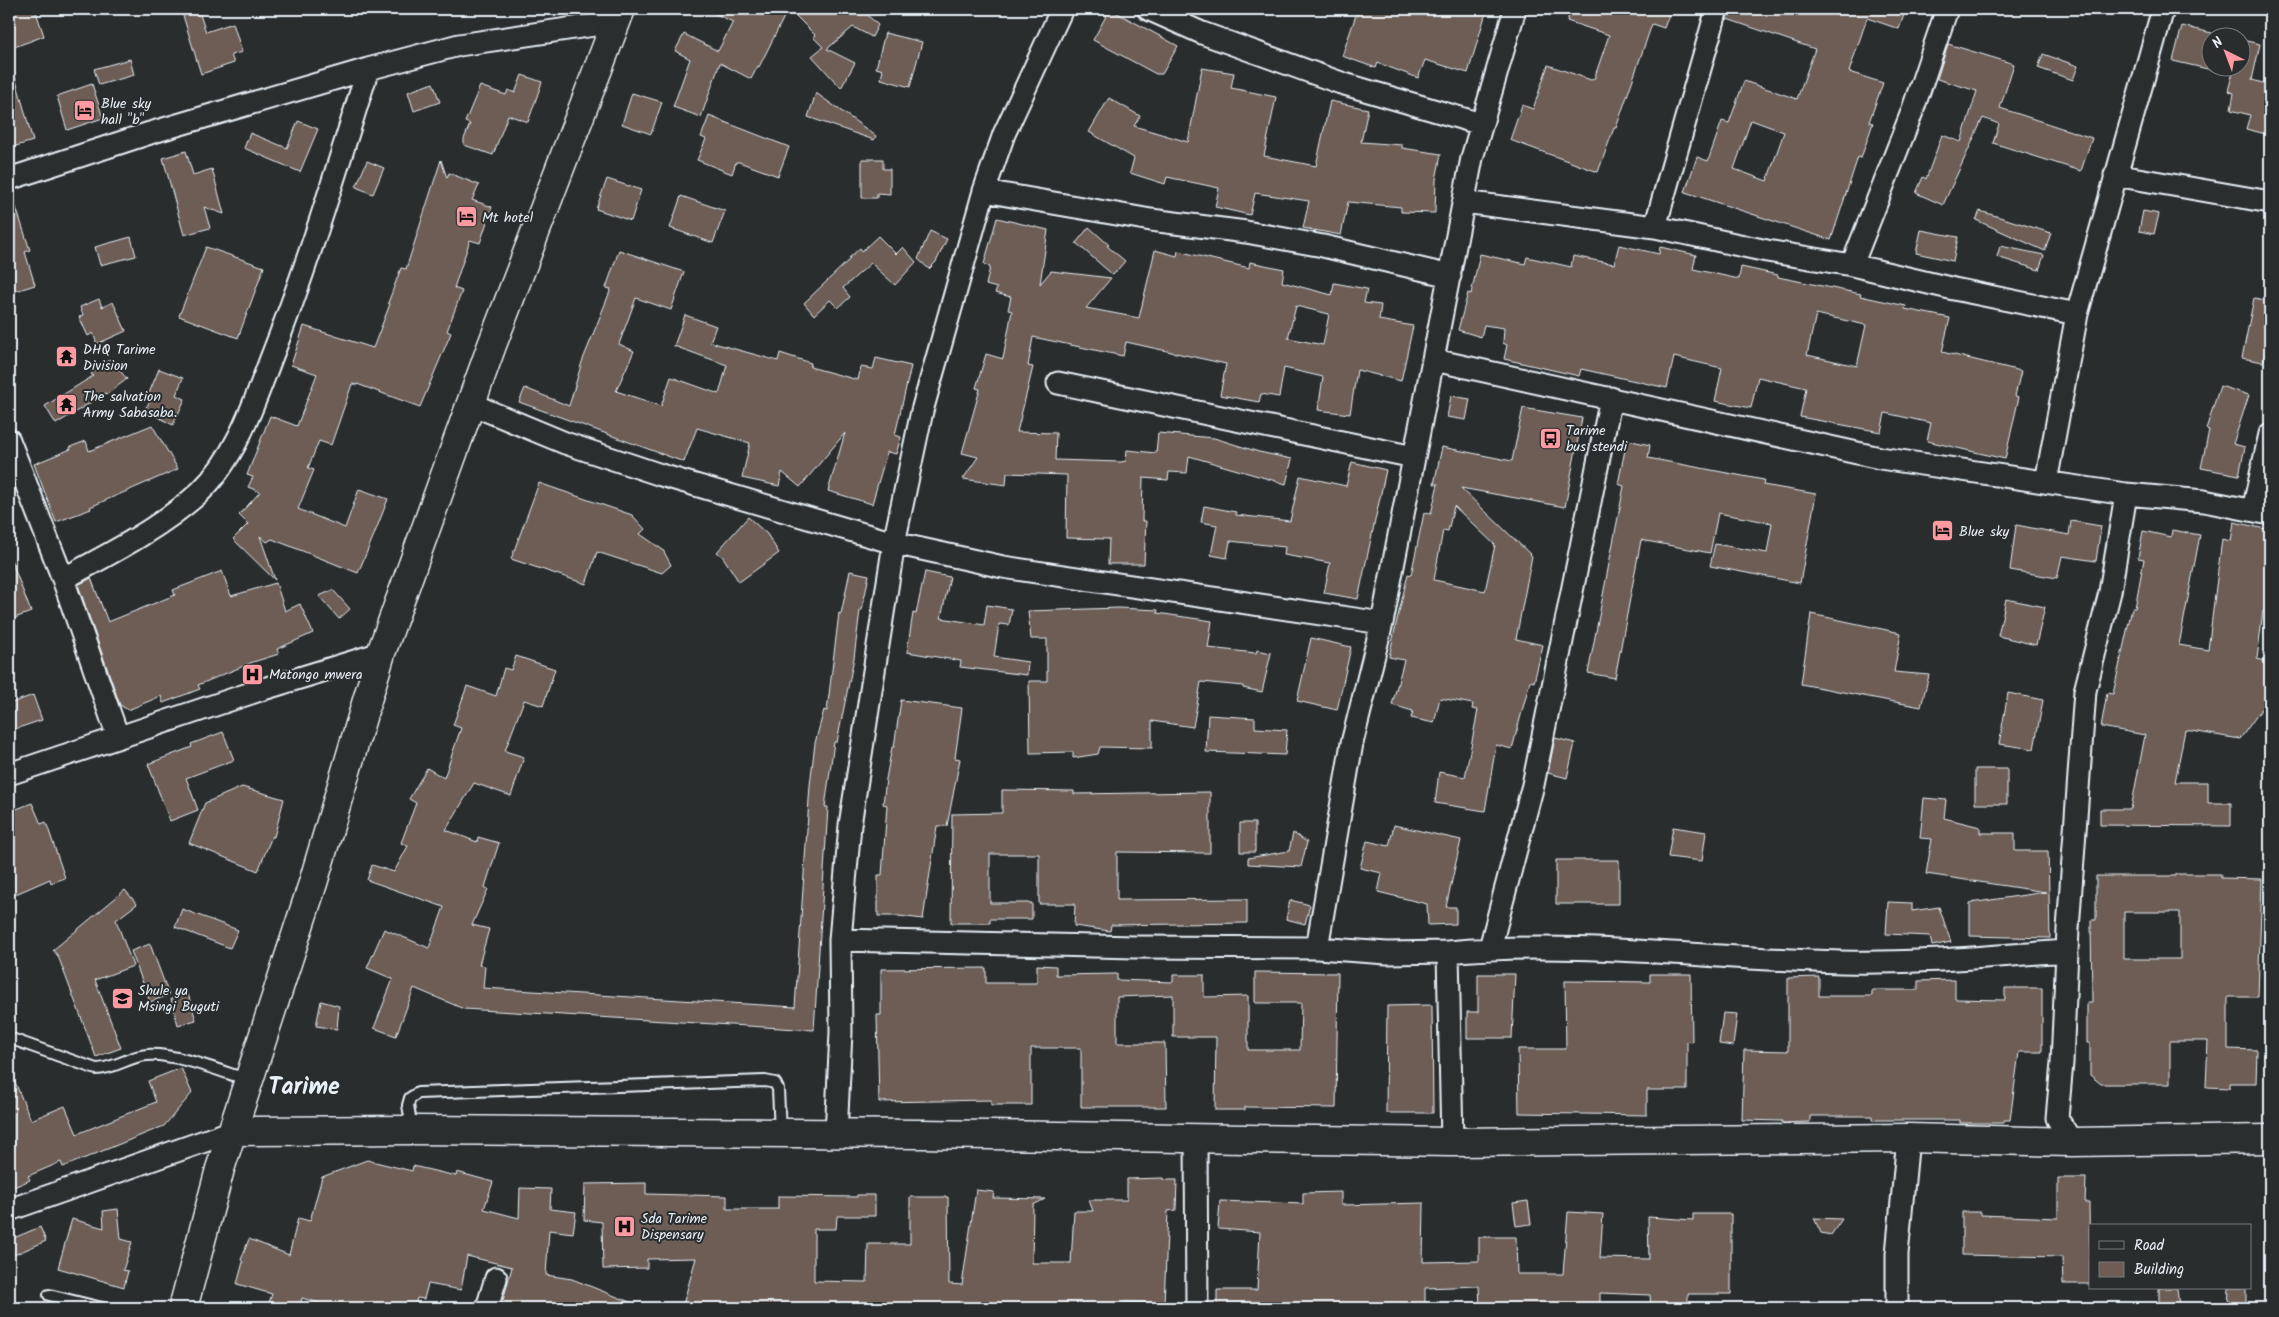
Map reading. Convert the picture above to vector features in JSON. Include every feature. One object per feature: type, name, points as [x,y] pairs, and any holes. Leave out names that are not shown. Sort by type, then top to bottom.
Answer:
[{"type":"main road","points":[[183,1308],[220,1169],[313,884],[381,653],[471,404],[618,15]]},
{"type":"main road","points":[[233,1131],[412,1130],[1452,1142],[1908,1138],[2072,1142],[2270,1139]]},
{"type":"street","points":[[836,1135],[841,1032],[840,940],[850,825],[894,543],[922,411],[984,192],[1004,134],[1062,9]]},
{"type":"street","points":[[1148,9],[1202,33],[1341,83],[1481,124]]},
{"type":"street","points":[[1316,948],[1352,743],[1382,624],[1472,158],[1515,9]]},
{"type":"street","points":[[1655,227],[1717,9]]},
{"type":"street","points":[[1852,265],[1912,112],[1947,9]]},
{"type":"street","points":[[2046,482],[2077,314],[2163,9]]},
{"type":"street","points":[[9,179],[150,133],[368,69],[459,45],[618,15]]},
{"type":"street","points":[[63,579],[112,553],[156,525],[199,492],[226,461],[253,405],[294,301],[368,69]]},
{"type":"street","points":[[2116,175],[2270,202]]},
{"type":"street","points":[[984,192],[1151,220],[1246,232],[1323,246],[1450,276]]},
{"type":"street","points":[[1464,202],[1655,227],[1767,251],[1852,265],[1954,289],[2077,314]]},
{"type":"street","points":[[1434,360],[1880,458],[2126,494],[2204,501],[2262,512],[2270,434]]},
{"type":"street","points":[[1058,384],[1414,457]]},
{"type":"street","points":[[1490,948],[1533,784],[1610,398]]},
{"type":"street","points":[[471,404],[565,443],[644,470],[894,543],[1003,566],[1382,624]]},
{"type":"street","points":[[9,440],[63,579],[118,737]]},
{"type":"street","points":[[2072,1142],[2057,1118],[2085,691],[2110,592],[2126,494]]},
{"type":"street","points":[[9,774],[381,653]]},
{"type":"street","points":[[840,940],[1316,948],[1387,953],[1448,952],[1490,948],[1674,953],[1842,962],[2067,951]]},
{"type":"street","points":[[1448,952],[1452,1142]]},
{"type":"street","points":[[9,1210],[233,1131]]},
{"type":"street","points":[[1196,1138],[1197,1308]]},
{"type":"street","points":[[1897,1308],[1898,1254],[1908,1138]]},
{"type":"street","points":[[487,1308],[496,1278]]},
{"type":"lane","points":[[9,1038],[96,1069],[108,1069],[131,1058],[146,1055],[164,1055],[249,1080]]},
{"type":"lane","points":[[412,1130],[408,1105],[410,1098],[418,1093],[765,1081],[775,1083],[778,1089],[780,1135]]},
{"type":"lane","points":[[49,1295],[102,1308]]},
{"type":"building","points":[[9,9],[35,9],[44,36],[9,49]]},
{"type":"building","points":[[181,9],[198,9],[206,32],[233,23],[242,52],[231,55],[234,63],[201,74]]},
{"type":"building","points":[[705,9],[788,9],[751,79],[720,63],[701,117],[673,107],[690,59],[675,51],[684,34],[718,51],[733,22]]},
{"type":"building","points":[[789,9],[861,9],[878,25],[872,37],[853,27],[827,49],[855,63],[841,88],[812,56],[823,47],[813,37],[815,35]]},
{"type":"building","points":[[1110,9],[1178,46],[1162,74],[1156,74],[1093,40]]},
{"type":"building","points":[[1358,9],[1487,9],[1468,73],[1425,60],[1418,78],[1378,63],[1376,68],[1342,56]]},
{"type":"building","points":[[1571,9],[1671,9],[1664,28],[1652,24],[1616,128],[1614,128],[1598,172],[1510,140],[1522,105],[1533,109],[1548,65],[1591,80],[1594,79],[1609,35],[1567,21]]},
{"type":"building","points":[[1729,9],[1906,9],[1899,29],[1867,18],[1849,72],[1883,83],[1869,122],[1873,123],[1861,158],[1858,157],[1831,240],[1685,192],[1697,157],[1708,161],[1722,121],[1729,123],[1744,81],[1797,99],[1815,49],[1727,19]],"holes":[[[1751,120],[1784,132],[1767,181],[1734,169]]]},
{"type":"building","points":[[2182,26],[2202,31],[2202,68],[2173,61]]},
{"type":"building","points":[[885,33],[922,42],[910,87],[881,79],[883,70],[876,68]]},
{"type":"building","points":[[2252,42],[2260,44],[2252,80],[2270,85],[2270,135],[2246,129],[2250,115],[2231,110],[2234,93],[2228,91],[2231,78],[2252,78]]},
{"type":"building","points":[[1948,44],[2014,64],[2000,108],[2092,138],[2081,171],[1993,143],[1999,124],[1983,118],[1943,205],[1916,193],[1923,177],[1926,179],[1942,135],[1961,142],[1977,91],[1937,79]]},
{"type":"building","points":[[2043,54],[2078,66],[2073,80],[2038,68]]},
{"type":"building","points":[[130,59],[134,75],[99,85],[94,69]]},
{"type":"building","points":[[1202,68],[1234,73],[1231,88],[1276,97],[1264,156],[1316,166],[1330,101],[1368,109],[1361,142],[1402,145],[1402,148],[1441,154],[1436,180],[1435,213],[1401,212],[1401,207],[1348,202],[1341,235],[1303,228],[1309,201],[1255,193],[1250,215],[1215,207],[1219,188],[1167,177],[1165,184],[1130,173],[1134,158],[1089,132],[1109,98],[1140,116],[1134,126],[1188,142]]},
{"type":"building","points":[[14,73],[33,141],[9,148],[9,74]]},
{"type":"building","points":[[522,75],[542,82],[528,122],[508,115],[493,155],[464,145],[464,139],[470,124],[465,122],[480,86],[506,95],[508,90],[515,93]]},
{"type":"building","points":[[433,83],[440,102],[414,111],[408,92]]},
{"type":"building","points":[[92,84],[103,118],[67,130],[57,96]]},
{"type":"building","points":[[632,93],[662,102],[651,134],[622,124]]},
{"type":"building","points":[[816,93],[876,136],[874,140],[808,117]]},
{"type":"building","points":[[709,116],[789,147],[778,176],[739,162],[736,162],[732,174],[697,160],[706,139],[701,137]]},
{"type":"building","points":[[298,121],[318,129],[300,172],[244,148],[250,133],[287,148]]},
{"type":"building","points":[[186,151],[193,175],[212,169],[224,214],[204,207],[210,228],[184,235],[163,158]]},
{"type":"building","points":[[862,159],[883,159],[883,169],[890,169],[890,194],[877,193],[877,198],[862,198]]},
{"type":"building","points":[[441,160],[447,178],[449,173],[479,185],[472,200],[492,207],[480,243],[470,240],[454,288],[462,291],[447,331],[451,333],[420,407],[357,384],[352,384],[331,445],[319,441],[308,468],[314,470],[298,509],[345,528],[359,489],[388,499],[374,535],[358,573],[272,539],[267,542],[260,536],[275,580],[233,539],[248,524],[239,515],[260,492],[248,487],[253,477],[247,475],[270,416],[297,426],[317,374],[291,365],[304,326],[373,348],[390,304],[388,303],[401,268],[406,269]]},
{"type":"building","points":[[367,161],[384,168],[373,194],[356,187]]},
{"type":"building","points":[[607,179],[641,190],[631,221],[596,209]]},
{"type":"building","points":[[12,195],[30,250],[25,252],[35,285],[9,293],[9,196]]},
{"type":"building","points":[[681,196],[725,211],[713,243],[670,228]]},
{"type":"building","points":[[1980,211],[2051,233],[2045,251],[1976,220]]},
{"type":"building","points":[[2143,211],[2159,214],[2154,234],[2139,231]]},
{"type":"building","points":[[997,218],[1048,230],[1040,284],[1051,271],[1111,278],[1086,308],[1139,318],[1155,250],[1177,256],[1178,251],[1249,268],[1250,262],[1284,269],[1282,282],[1332,295],[1334,283],[1367,289],[1364,303],[1381,305],[1379,320],[1413,326],[1401,381],[1357,370],[1350,414],[1318,410],[1323,377],[1284,368],[1279,397],[1261,394],[1259,402],[1220,395],[1226,364],[1126,342],[1123,356],[1033,337],[1028,366],[1033,367],[1017,432],[1056,433],[1055,460],[1126,461],[1127,450],[1156,453],[1158,433],[1214,438],[1259,452],[1292,459],[1286,484],[1189,456],[1187,473],[1169,472],[1168,480],[1143,478],[1142,521],[1146,521],[1144,564],[1108,564],[1109,539],[1066,538],[1067,475],[1007,473],[1006,485],[963,479],[978,457],[962,453],[980,389],[976,388],[986,354],[1003,359],[1012,311],[1008,310],[1011,297],[995,293],[997,288],[986,285],[990,267],[984,264]],"holes":[[[1296,306],[1329,314],[1323,345],[1288,338]]]},
{"type":"building","points":[[1089,227],[1125,261],[1113,275],[1076,243]]},
{"type":"building","points":[[1921,230],[1958,237],[1953,261],[1916,253]]},
{"type":"building","points":[[930,231],[947,239],[936,262],[929,269],[918,259]]},
{"type":"building","points":[[878,236],[896,254],[903,247],[916,262],[895,285],[871,263],[843,288],[850,297],[838,308],[830,300],[814,315],[804,303],[860,248],[862,251]]},
{"type":"building","points":[[131,237],[136,256],[100,265],[95,247]]},
{"type":"building","points":[[1619,245],[1659,254],[1660,247],[1696,255],[1693,269],[1739,279],[1741,267],[1778,275],[1778,277],[1861,294],[1860,296],[1906,306],[1905,309],[1950,318],[1942,352],[2021,371],[2015,396],[2019,397],[2005,459],[1927,441],[1931,423],[1885,413],[1881,432],[1800,417],[1806,388],[1758,377],[1751,408],[1715,401],[1722,368],[1674,357],[1667,388],[1581,369],[1579,376],[1504,359],[1507,345],[1503,343],[1504,328],[1484,325],[1481,337],[1458,330],[1468,293],[1471,294],[1480,254],[1525,264],[1527,257],[1571,267],[1573,256],[1614,264]],"holes":[[[1816,314],[1866,325],[1857,366],[1807,355]]]},
{"type":"building","points":[[2000,246],[2044,255],[2039,270],[1997,257]]},
{"type":"building","points":[[206,247],[264,267],[238,338],[179,316]]},
{"type":"building","points":[[619,250],[684,272],[671,310],[636,298],[619,344],[634,351],[616,391],[661,406],[671,377],[719,394],[727,365],[674,346],[685,315],[716,326],[710,342],[778,361],[780,353],[811,363],[810,367],[858,380],[861,367],[873,369],[876,358],[911,366],[895,435],[901,437],[896,454],[887,452],[872,504],[828,491],[845,433],[800,487],[782,472],[779,486],[742,478],[750,443],[697,428],[684,462],[519,402],[525,388],[569,406],[582,362],[611,289],[606,288]]},
{"type":"building","points":[[2254,298],[2270,301],[2270,328],[2263,362],[2242,358]]},
{"type":"building","points":[[99,299],[102,307],[113,302],[126,331],[97,344],[93,333],[88,336],[79,317],[83,315],[80,307]]},
{"type":"building","points":[[110,359],[127,379],[107,394],[56,424],[45,406],[93,376],[91,374]]},
{"type":"building","points":[[159,369],[183,378],[176,395],[185,399],[173,425],[144,410],[152,399],[147,398]]},
{"type":"building","points":[[2220,386],[2249,395],[2233,444],[2245,447],[2239,475],[2201,468],[2209,430],[2206,429]]},
{"type":"building","points":[[1451,396],[1470,399],[1466,420],[1447,417]]},
{"type":"building","points":[[1523,408],[1582,418],[1565,507],[1461,488],[1532,556],[1516,639],[1543,645],[1534,682],[1530,681],[1512,749],[1496,745],[1485,811],[1435,803],[1439,772],[1465,777],[1478,710],[1472,709],[1473,704],[1440,698],[1434,723],[1411,718],[1413,711],[1392,705],[1404,660],[1389,657],[1408,574],[1411,575],[1424,513],[1431,514],[1438,484],[1434,484],[1442,447],[1512,461]],"holes":[[[1454,506],[1495,545],[1485,591],[1434,580],[1443,530],[1448,531]]]},
{"type":"building","points":[[152,425],[178,469],[90,507],[91,509],[56,522],[34,464],[86,441],[89,451]]},
{"type":"building","points":[[1627,440],[1650,445],[1648,458],[1764,480],[1763,485],[1816,494],[1800,583],[1710,566],[1715,544],[1767,553],[1772,523],[1718,513],[1710,553],[1641,540],[1615,678],[1588,673],[1624,486],[1618,484]]},
{"type":"building","points":[[1352,462],[1386,470],[1358,599],[1324,593],[1330,563],[1284,555],[1285,547],[1230,541],[1227,558],[1211,555],[1217,525],[1201,522],[1204,506],[1236,512],[1236,515],[1290,521],[1300,476],[1346,486]]},
{"type":"building","points":[[539,483],[632,515],[645,529],[640,534],[663,550],[671,565],[662,573],[597,552],[586,584],[511,559]]},
{"type":"building","points":[[748,517],[767,534],[779,553],[739,582],[723,557],[717,552]]},
{"type":"building","points":[[2071,521],[2101,526],[2096,561],[2062,556],[2057,578],[2010,570],[2016,525],[2069,535]]},
{"type":"building","points":[[2234,522],[2270,530],[2270,612],[2263,611],[2257,659],[2270,662],[2270,697],[2240,739],[2185,730],[2175,782],[2208,782],[2208,803],[2231,803],[2231,826],[2100,825],[2100,809],[2131,809],[2145,735],[2101,727],[2107,693],[2113,694],[2132,608],[2135,608],[2144,559],[2138,558],[2143,531],[2171,537],[2172,530],[2200,535],[2179,645],[2208,650],[2222,539],[2231,541]]},
{"type":"building","points":[[9,558],[31,612],[9,620]]},
{"type":"building","points":[[222,571],[231,596],[276,583],[285,611],[300,604],[313,633],[277,649],[279,654],[253,662],[198,685],[200,689],[163,703],[161,696],[128,710],[120,705],[78,585],[91,578],[108,622],[175,595],[173,590]]},
{"type":"building","points":[[850,571],[869,575],[862,610],[860,610],[854,658],[837,742],[834,742],[825,807],[828,807],[814,1030],[464,1009],[414,988],[396,1036],[374,1028],[393,979],[367,968],[384,929],[429,948],[444,907],[367,880],[372,865],[394,872],[408,846],[401,843],[416,803],[409,799],[427,768],[444,778],[461,728],[453,725],[467,686],[496,696],[504,668],[511,670],[516,656],[555,669],[543,706],[524,700],[505,751],[524,757],[511,796],[474,783],[446,830],[477,842],[478,837],[499,843],[485,887],[488,889],[472,925],[489,929],[479,965],[485,966],[483,988],[795,1007],[810,785],[815,743],[824,710],[827,711],[839,613],[841,614]]},
{"type":"building","points":[[925,572],[950,577],[941,618],[984,625],[987,605],[1012,609],[1009,625],[999,624],[994,657],[1028,662],[1027,675],[960,667],[961,661],[907,652],[913,613],[916,614]]},
{"type":"building","points":[[333,590],[350,609],[339,619],[319,596]]},
{"type":"building","points":[[2006,599],[2045,607],[2036,645],[1998,636]]},
{"type":"building","points":[[1118,608],[1158,610],[1157,613],[1212,621],[1208,648],[1256,653],[1257,650],[1271,653],[1262,692],[1243,688],[1243,686],[1201,682],[1193,727],[1152,721],[1152,748],[1100,747],[1098,754],[1073,758],[1073,752],[1030,753],[1029,681],[1047,681],[1047,639],[1031,639],[1028,611]]},
{"type":"building","points":[[1811,614],[1901,633],[1894,672],[1929,675],[1921,707],[1801,684]]},
{"type":"building","points":[[1311,638],[1351,647],[1337,710],[1297,701]]},
{"type":"building","points":[[2008,693],[2043,700],[2034,749],[1999,744]]},
{"type":"building","points":[[33,695],[42,720],[12,730],[9,722],[9,704]]},
{"type":"building","points":[[901,700],[962,708],[955,758],[960,759],[947,826],[937,826],[923,919],[878,916],[878,875],[882,875],[887,805],[883,804]]},
{"type":"building","points":[[1208,715],[1255,718],[1255,728],[1287,730],[1285,755],[1206,752]]},
{"type":"building","points":[[223,732],[234,760],[186,778],[198,810],[170,821],[148,764],[192,747],[191,744]]},
{"type":"building","points":[[1555,738],[1575,743],[1567,778],[1548,773]]},
{"type":"building","points":[[1975,769],[2007,769],[2007,804],[1975,804]]},
{"type":"building","points":[[242,787],[284,799],[274,837],[272,836],[258,871],[189,843],[205,803]]},
{"type":"building","points":[[1002,790],[1074,791],[1074,794],[1210,792],[1210,853],[1117,852],[1117,900],[1247,899],[1247,923],[1111,925],[1110,931],[1074,926],[1075,904],[1039,904],[1039,854],[990,854],[990,903],[1032,903],[1032,919],[990,919],[990,923],[951,923],[952,814],[1002,813]]},
{"type":"building","points":[[1924,798],[1946,800],[1944,818],[1980,827],[1980,833],[2015,833],[2015,851],[2048,851],[2050,938],[1970,936],[1970,903],[2046,892],[1926,874],[1932,839],[1920,838]]},
{"type":"building","points":[[32,803],[41,824],[46,822],[65,878],[51,883],[50,879],[9,897],[9,812]]},
{"type":"building","points":[[1240,823],[1255,823],[1255,852],[1240,852]]},
{"type":"building","points":[[1394,825],[1461,840],[1446,907],[1456,907],[1456,924],[1428,925],[1427,904],[1378,892],[1382,873],[1360,868],[1367,841],[1389,846]]},
{"type":"building","points":[[1673,827],[1706,832],[1702,861],[1668,857]]},
{"type":"building","points":[[1293,833],[1307,842],[1301,867],[1248,864],[1248,858],[1289,851]]},
{"type":"building","points":[[1556,860],[1619,860],[1619,904],[1556,904]]},
{"type":"building","points":[[2176,874],[2221,874],[2221,878],[2262,879],[2258,997],[2228,997],[2228,1049],[2257,1050],[2256,1083],[2230,1083],[2230,1088],[2206,1087],[2208,1041],[2170,1041],[2170,1084],[2101,1084],[2090,1075],[2090,1043],[2087,1043],[2087,1003],[2092,1003],[2091,920],[2096,920],[2096,876],[2176,876]],"holes":[[[2124,912],[2180,912],[2180,959],[2124,959]]]},
{"type":"building","points":[[125,890],[137,904],[116,920],[133,966],[95,980],[121,1048],[96,1057],[58,956],[53,950]]},
{"type":"building","points":[[1290,900],[1310,905],[1305,924],[1286,919]]},
{"type":"building","points":[[1888,902],[1912,903],[1912,911],[1939,907],[1951,942],[1932,946],[1930,936],[1886,934]]},
{"type":"building","points":[[182,909],[238,930],[230,948],[175,927]]},
{"type":"building","points":[[150,944],[169,995],[150,1002],[131,951]]},
{"type":"building","points":[[1037,965],[1056,966],[1056,975],[1117,974],[1117,980],[1173,982],[1173,975],[1204,975],[1204,997],[1248,996],[1248,1050],[1300,1050],[1301,1003],[1255,1003],[1255,972],[1338,973],[1336,1108],[1245,1107],[1245,1110],[1215,1110],[1216,1037],[1173,1037],[1173,995],[1117,997],[1117,1043],[1165,1043],[1166,1107],[1081,1107],[1081,1048],[1031,1048],[1031,1105],[991,1105],[991,1100],[879,1102],[877,1015],[881,1015],[881,969],[986,968],[986,983],[1037,983]]},
{"type":"building","points":[[1478,974],[1515,974],[1512,1038],[1467,1038],[1467,1012],[1478,1012]]},
{"type":"building","points":[[1650,974],[1691,974],[1692,1042],[1687,1041],[1687,1090],[1647,1090],[1647,1115],[1519,1113],[1518,1049],[1566,1049],[1565,981],[1650,982]]},
{"type":"building","points":[[1819,977],[1819,996],[1872,996],[1872,990],[1918,990],[1918,981],[1955,980],[1955,999],[2005,1000],[2005,988],[2042,988],[2042,1052],[2019,1052],[2010,1120],[2004,1120],[2004,1123],[1960,1123],[1960,1120],[1872,1120],[1872,1116],[1810,1116],[1810,1122],[1782,1123],[1782,1121],[1742,1120],[1744,1050],[1788,1051],[1788,978]]},
{"type":"building","points":[[188,994],[196,1020],[178,1025],[171,999]]},
{"type":"building","points":[[321,1001],[339,1006],[337,1029],[316,1026]]},
{"type":"building","points":[[1432,1005],[1433,1113],[1386,1113],[1387,1006]]},
{"type":"building","points":[[1723,1013],[1737,1014],[1733,1046],[1719,1044]]},
{"type":"building","points":[[9,1068],[31,1120],[65,1106],[77,1134],[156,1102],[148,1081],[181,1068],[192,1093],[164,1126],[63,1167],[61,1162],[28,1176],[30,1180],[9,1189]]},
{"type":"building","points":[[367,1160],[412,1171],[413,1166],[456,1176],[457,1172],[493,1182],[484,1209],[519,1218],[520,1188],[551,1189],[550,1209],[576,1212],[573,1233],[549,1230],[546,1275],[572,1279],[645,1308],[501,1308],[512,1267],[467,1256],[461,1290],[428,1284],[424,1299],[417,1298],[414,1308],[336,1308],[302,1298],[299,1308],[267,1308],[272,1294],[237,1284],[243,1262],[241,1260],[249,1239],[289,1255],[298,1218],[310,1221],[322,1177]]},
{"type":"building","points":[[1163,1178],[1163,1180],[1177,1180],[1176,1210],[1168,1211],[1164,1303],[1125,1302],[1125,1308],[888,1308],[889,1303],[858,1303],[858,1305],[814,1304],[814,1308],[682,1308],[696,1258],[647,1259],[647,1268],[603,1269],[602,1222],[584,1220],[585,1184],[646,1183],[646,1194],[727,1196],[727,1209],[778,1209],[778,1196],[857,1197],[857,1195],[875,1195],[875,1216],[837,1216],[836,1229],[814,1229],[814,1281],[867,1282],[868,1244],[910,1244],[910,1197],[948,1197],[949,1284],[962,1285],[976,1190],[994,1192],[993,1198],[1045,1199],[1033,1205],[1032,1263],[1071,1263],[1074,1211],[1093,1211],[1089,1200],[1127,1200],[1127,1179]]},
{"type":"building","points":[[2058,1178],[2086,1178],[2085,1203],[2089,1203],[2089,1284],[2063,1284],[2062,1257],[1962,1255],[1962,1212],[1981,1212],[1981,1215],[2058,1218]]},
{"type":"building","points":[[1341,1192],[1341,1205],[1424,1203],[1423,1262],[1479,1261],[1479,1237],[1516,1237],[1517,1274],[1563,1274],[1568,1212],[1603,1214],[1600,1258],[1649,1259],[1648,1217],[1693,1220],[1693,1214],[1731,1214],[1731,1294],[1688,1294],[1688,1308],[1651,1308],[1650,1295],[1600,1293],[1600,1308],[1480,1308],[1479,1286],[1425,1288],[1425,1308],[1217,1308],[1217,1290],[1257,1290],[1260,1232],[1218,1229],[1220,1201],[1303,1204],[1303,1193]]},
{"type":"building","points":[[1528,1201],[1531,1224],[1516,1226],[1513,1203]]},
{"type":"building","points":[[118,1209],[121,1239],[132,1242],[123,1270],[128,1271],[124,1287],[58,1268],[72,1219],[104,1228],[103,1211]]},
{"type":"building","points":[[1814,1218],[1842,1219],[1831,1235],[1821,1233]]},
{"type":"building","points":[[40,1227],[46,1241],[9,1257],[9,1240]]},
{"type":"building","points":[[2159,1290],[2177,1290],[2179,1308],[2159,1308]]},
{"type":"building","points":[[2229,1290],[2246,1290],[2246,1308],[2228,1308]]},
{"type":"place","name":"Blue sky hall \"b\"","points":[[85,111]]},
{"type":"place","name":"Mt hotel","points":[[466,217]]},
{"type":"place","name":"DHQ Tarime Division","points":[[67,357]]},
{"type":"place","name":"The salvation Army Sabasaba.","points":[[67,404]]},
{"type":"place","name":"Tarime bus stendi","points":[[1550,438]]},
{"type":"place","name":"Blue sky","points":[[1943,531]]},
{"type":"place","name":"Matongo mwera","points":[[253,674]]},
{"type":"place","name":"Shule ya Msingi Buguti","points":[[122,998]]},
{"type":"place","name":"Sda Tarime Dispensary","points":[[625,1226]]},
{"type":"district","name":"Tarime","points":[[304,1086]]}]
